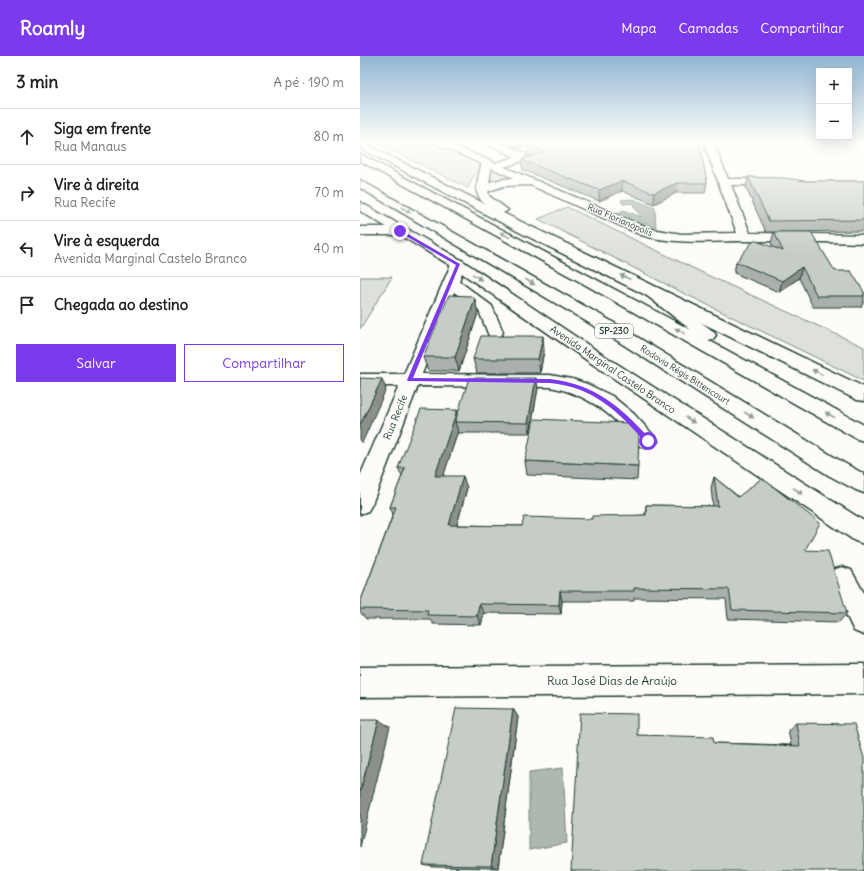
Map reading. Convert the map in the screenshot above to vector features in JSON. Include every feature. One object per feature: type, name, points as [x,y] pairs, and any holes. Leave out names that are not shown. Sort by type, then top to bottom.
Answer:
[{"type":"main road","points":[[402,179],[864,434]]},
{"type":"main road","points":[[428,179],[528,231],[864,395]]},
{"type":"main road","points":[[486,179],[482,190],[484,198],[524,222],[528,231]]},
{"type":"main road","name":"Rua Florianópolis","points":[[525,179],[652,234],[682,238],[745,237],[864,239]]},
{"type":"main road","points":[[723,179],[745,237]]},
{"type":"main road","points":[[482,190],[493,185],[507,182],[524,183],[546,188]]},
{"type":"main road","points":[[724,182],[789,182]]},
{"type":"main road","name":"Rodovia Régis Bittencourt","points":[[360,183],[600,322],[836,469],[864,484]]},
{"type":"main road","name":"Avenida Marginal Castelo Branco","points":[[360,206],[458,264],[594,357],[864,534]]},
{"type":"main road","points":[[360,231],[400,231]]},
{"type":"main road","name":"Rua Recife","points":[[360,504],[458,264]]},
{"type":"main road","points":[[451,282],[486,309],[495,332]]},
{"type":"main road","points":[[641,285],[696,325],[737,363]]},
{"type":"main road","points":[[360,380],[564,382],[578,386],[606,401],[627,417],[648,441]]},
{"type":"main road","points":[[836,469],[864,489]]},
{"type":"main road","points":[[842,579],[864,621]]},
{"type":"main road","name":"Rua José Dias de Araújo","points":[[360,682],[864,679]]},
{"type":"shaded area","points":[[450,179],[472,179],[468,188]]},
{"type":"shaded area","points":[[488,179],[523,179],[535,184],[486,186]]},
{"type":"shaded area","points":[[633,199],[655,208],[656,228],[619,212],[624,210],[641,217],[632,203],[623,204],[621,200]]},
{"type":"shaded area","points":[[567,207],[703,273],[864,347],[864,381],[679,291],[538,219]]},
{"type":"shaded area","points":[[360,277],[392,277],[360,329]]},
{"type":"shaded area","points":[[563,768],[567,843],[529,850],[529,772]]},
{"type":"building","points":[[570,179],[706,179],[707,183],[677,183],[654,193],[622,181],[599,190]]},
{"type":"building","points":[[749,179],[864,181],[864,220],[769,221]]},
{"type":"building","points":[[774,232],[811,232],[835,271],[851,271],[864,292],[864,296],[817,296],[802,267],[782,281],[736,262],[754,240],[783,251]]},
{"type":"building","points":[[449,295],[471,296],[475,299],[455,357],[423,357]]},
{"type":"building","points":[[481,336],[543,336],[538,359],[473,359]]},
{"type":"building","points":[[360,378],[382,379],[360,425]]},
{"type":"building","points":[[469,378],[536,378],[528,423],[455,422]]},
{"type":"building","points":[[421,409],[457,410],[435,476],[463,476],[449,525],[522,526],[524,517],[592,519],[592,516],[646,515],[646,505],[718,506],[714,477],[738,497],[762,478],[820,523],[805,550],[828,551],[847,613],[732,610],[729,589],[634,588],[634,591],[560,591],[559,605],[479,604],[477,616],[427,615],[428,610],[360,609],[360,603],[396,507],[390,507],[405,468],[398,468]]},
{"type":"building","points":[[534,419],[629,423],[639,432],[638,466],[525,461]]},
{"type":"building","points":[[456,708],[513,709],[491,866],[423,865]]},
{"type":"building","points":[[580,713],[637,714],[637,735],[713,737],[714,743],[800,746],[796,723],[854,724],[864,758],[864,871],[571,871]]},
{"type":"building","points":[[360,720],[379,720],[360,792]]},
{"type":"route","points":[[400,231],[458,264],[410,380],[564,382],[578,386],[606,401],[627,417],[648,441]]}]
